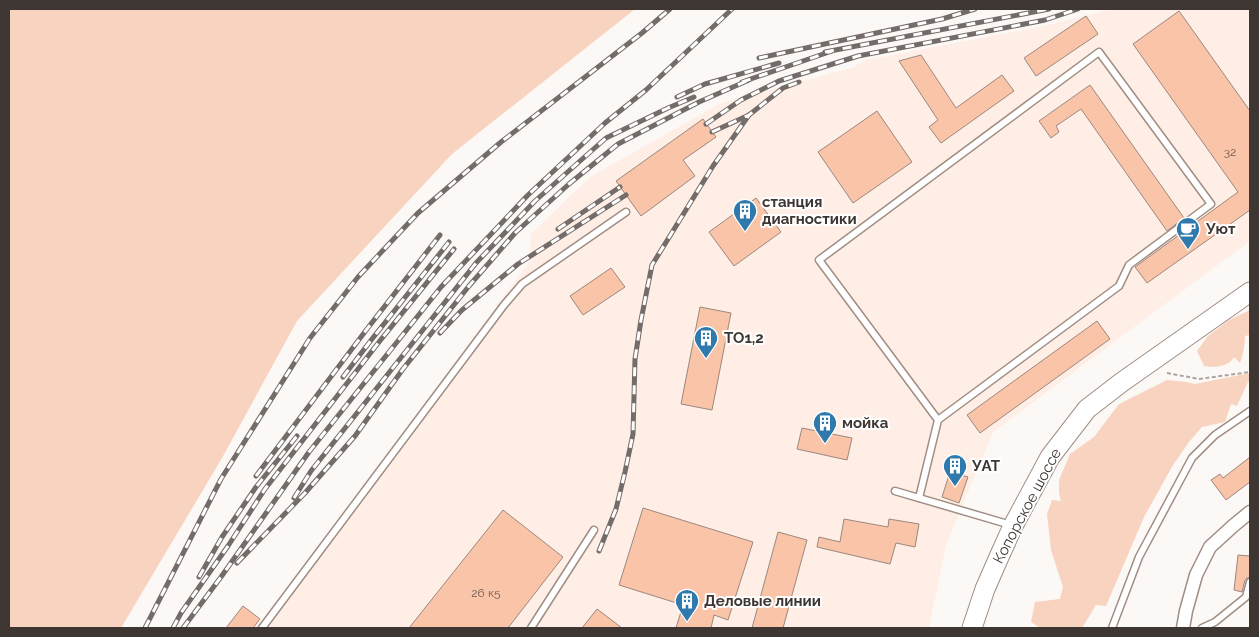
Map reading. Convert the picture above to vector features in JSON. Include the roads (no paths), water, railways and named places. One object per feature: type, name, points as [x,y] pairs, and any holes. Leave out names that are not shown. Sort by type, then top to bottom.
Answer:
[{"type":"main road","name":"Копорское шоссе","points":[[972,628],[985,589],[1013,526],[1050,457],[1086,409],[1250,292]]},
{"type":"street","points":[[1183,628],[1196,575],[1210,547],[1250,512]]},
{"type":"lane","points":[[919,498],[938,420],[1118,286],[1128,265],[1212,204],[1099,52],[819,260],[938,420]]},
{"type":"lane","points":[[262,628],[504,305],[522,284],[626,212]]},
{"type":"lane","points":[[1112,628],[1139,556],[1192,458],[1215,435],[1250,411]]},
{"type":"lane","points":[[895,491],[1013,526]]},
{"type":"lane","points":[[531,628],[594,530]]},
{"type":"lane","points":[[1202,628],[1215,622],[1246,597],[1250,582]]},
{"type":"railway","points":[[145,628],[221,479],[310,338],[358,277],[418,213],[501,142],[642,33],[670,9]]},
{"type":"railway","points":[[183,628],[309,452],[441,287],[528,195],[605,123],[646,90],[732,9]]},
{"type":"railway","points":[[759,58],[942,19],[975,9]]},
{"type":"railway","points":[[825,52],[1049,9]]},
{"type":"railway","points":[[706,124],[741,100],[779,81],[858,56],[1045,20],[1078,9]]},
{"type":"railway","points":[[742,82],[832,51]]},
{"type":"railway","points":[[677,97],[705,84],[779,63]]},
{"type":"railway","points":[[237,563],[305,493],[355,436],[403,369],[469,286],[515,233],[569,184],[618,144],[699,102],[749,80]]},
{"type":"railway","points":[[712,132],[749,115],[783,88],[799,82]]},
{"type":"railway","points":[[294,498],[311,471],[476,263],[535,201],[606,138],[694,97]]},
{"type":"railway","points":[[599,551],[616,509],[633,434],[635,359],[652,265],[713,166],[749,115]]},
{"type":"railway","points":[[558,229],[620,187]]},
{"type":"railway","points":[[440,333],[462,310],[518,264],[626,195]]},
{"type":"railway","points":[[256,476],[440,235]]},
{"type":"railway","points":[[343,377],[449,242]]},
{"type":"railway","points":[[173,628],[181,613],[265,489],[454,249]]},
{"type":"railway","points":[[199,577],[222,537],[256,487],[297,436]]},
{"type":"place","name":"станция диагностики","points":[[745,232]]},
{"type":"place","name":"Уют","points":[[1188,250]]},
{"type":"place","name":"ТО1,2","points":[[706,359]]},
{"type":"place","name":"мойка","points":[[825,444]]},
{"type":"place","name":"УАТ","points":[[955,487]]},
{"type":"place","name":"Деловые линии","points":[[687,622]]}]
